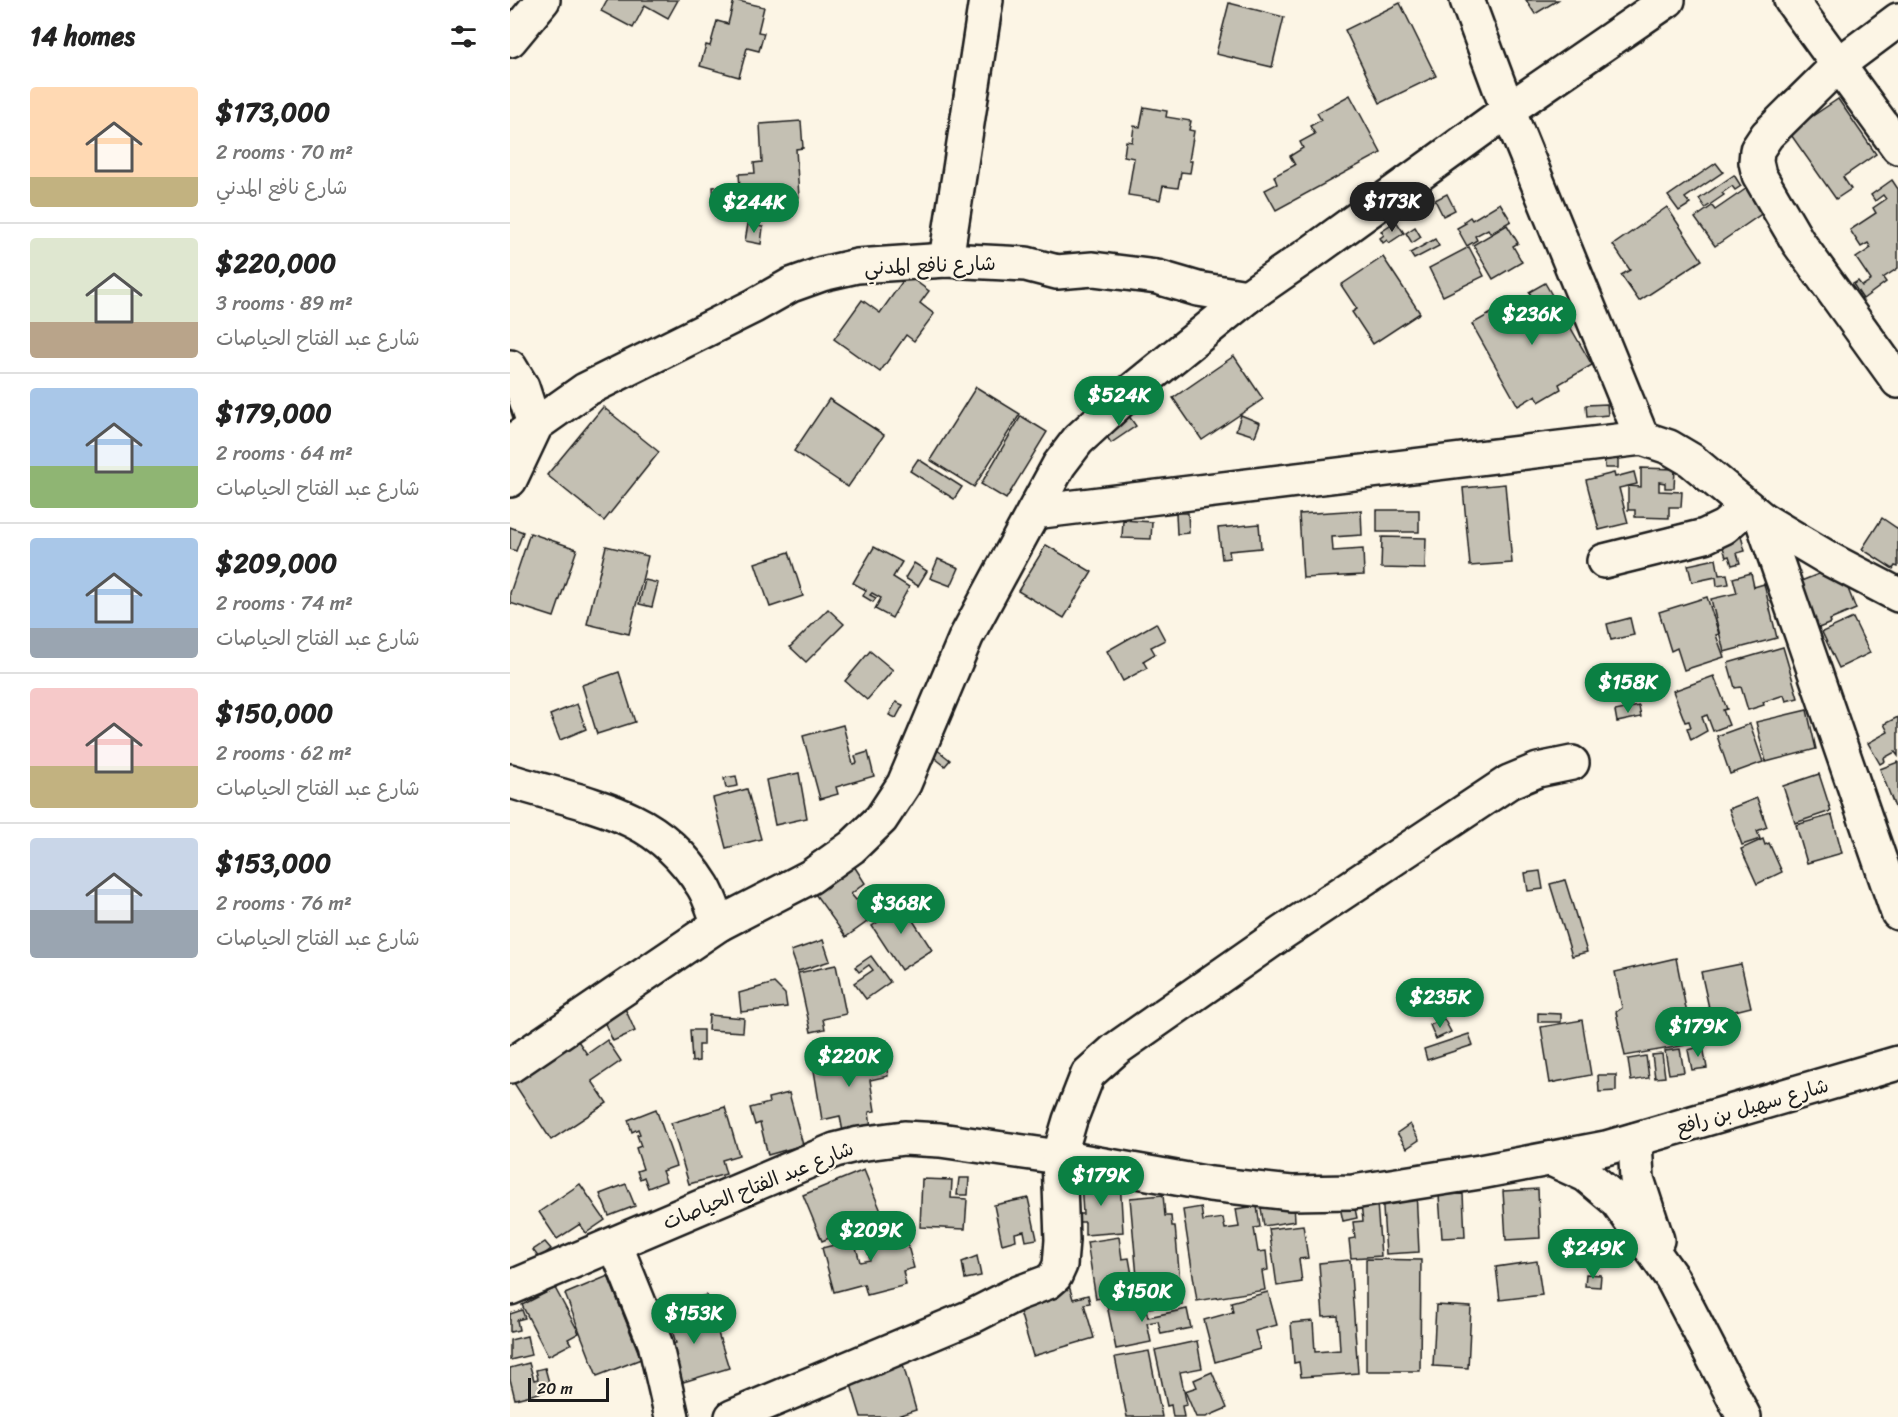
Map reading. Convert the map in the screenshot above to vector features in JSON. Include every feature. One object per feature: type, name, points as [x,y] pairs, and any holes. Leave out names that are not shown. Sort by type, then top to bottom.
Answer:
[{"type":"street","points":[[510,40],[543,0]]},
{"type":"street","points":[[946,260],[986,0]]},
{"type":"street","points":[[1467,0],[1508,110],[1642,438]]},
{"type":"street","points":[[510,1066],[719,924],[810,877],[852,846],[882,819],[904,784],[966,637],[1059,465],[1078,440],[1129,393],[1247,297],[1508,110],[1668,0]]},
{"type":"street","points":[[1791,0],[1898,147]]},
{"type":"street","points":[[1898,20],[1839,64],[1767,135],[1757,150],[1756,162],[1760,175],[1798,243],[1898,381]]},
{"type":"street","name":"شارع نافع المدني","points":[[522,435],[585,390],[754,306],[791,285],[822,274],[857,266],[946,260],[1026,264],[1057,272],[1093,269],[1156,277],[1198,289],[1247,297]]},
{"type":"street","points":[[510,367],[522,387],[522,435],[510,480]]},
{"type":"street","points":[[1034,512],[1642,438],[1670,447],[1691,460],[1754,513],[1831,560],[1898,595]]},
{"type":"street","points":[[1604,561],[1705,536],[1754,513]]},
{"type":"street","points":[[1754,513],[1898,913]]},
{"type":"street","points":[[732,1417],[971,1317],[1016,1294],[1048,1282],[1055,1276],[1060,1265],[1062,1240],[1059,1157],[1070,1120],[1088,1074],[1116,1049],[1282,933],[1509,782],[1538,770],[1572,763]]},
{"type":"street","points":[[510,781],[634,821],[661,839],[680,854],[705,888],[719,924]]},
{"type":"street","name":"شارع سهيل بن رافع","points":[[1620,1144],[1898,1063]]},
{"type":"street","name":"شارع عبد الفتاح الحياصات","points":[[510,1288],[835,1150],[904,1138],[940,1140],[1059,1157],[1210,1184],[1291,1193],[1353,1192],[1480,1172],[1620,1144]]},
{"type":"street","points":[[1620,1144],[1637,1179],[1672,1278],[1744,1417]]},
{"type":"street","points":[[1551,1159],[1586,1176],[1617,1201],[1672,1278]]},
{"type":"street","points":[[615,1244],[655,1343],[672,1417]]},
{"type":"building","points":[[607,0],[678,0],[668,18],[645,5],[633,28],[601,11]]},
{"type":"building","points":[[734,0],[764,7],[758,32],[764,33],[759,51],[747,48],[739,77],[700,66],[706,45],[710,46],[717,21],[728,24]]},
{"type":"building","points":[[1526,0],[1558,0],[1535,14]]},
{"type":"building","points":[[1229,3],[1284,17],[1272,67],[1216,54]]},
{"type":"building","points":[[1400,3],[1436,76],[1380,103],[1345,30]]},
{"type":"building","points":[[1350,95],[1381,153],[1276,210],[1265,190],[1277,184],[1274,176],[1295,165],[1290,156],[1303,148],[1300,142],[1315,134],[1310,126],[1321,120],[1317,113]]},
{"type":"building","points":[[1838,99],[1876,154],[1843,177],[1851,189],[1836,199],[1789,132]]},
{"type":"building","points":[[1144,107],[1167,111],[1166,117],[1191,121],[1189,130],[1194,131],[1189,161],[1192,161],[1190,173],[1181,172],[1178,188],[1163,186],[1160,200],[1128,195],[1134,158],[1124,156],[1126,141],[1132,142],[1134,126],[1140,127]]},
{"type":"building","points":[[801,121],[803,148],[796,149],[799,197],[741,201],[739,174],[755,173],[754,163],[762,162],[760,124]]},
{"type":"building","points":[[1716,163],[1723,172],[1685,198],[1690,204],[1679,211],[1668,196]]},
{"type":"building","points":[[1734,175],[1741,186],[1735,190],[1732,186],[1722,193],[1724,195],[1705,208],[1699,199]]},
{"type":"building","points":[[1892,180],[1898,189],[1898,268],[1883,278],[1886,282],[1863,299],[1853,284],[1858,281],[1862,286],[1871,280],[1856,258],[1871,248],[1868,243],[1861,247],[1850,230],[1876,213],[1873,208],[1886,199],[1883,195],[1875,201],[1871,195]]},
{"type":"building","points":[[1753,184],[1770,208],[1715,246],[1695,218],[1712,206],[1715,210]]},
{"type":"building","points":[[731,186],[732,213],[715,214],[713,187]]},
{"type":"building","points":[[1447,194],[1455,210],[1443,216],[1435,200]]},
{"type":"building","points":[[1500,203],[1511,221],[1490,233],[1488,229],[1475,236],[1477,240],[1467,246],[1457,228],[1466,223],[1464,221],[1470,217],[1472,220]]},
{"type":"building","points":[[1667,207],[1702,260],[1639,301],[1621,275],[1630,270],[1613,245]]},
{"type":"building","points":[[1396,221],[1404,233],[1389,243],[1387,240],[1383,243],[1380,238],[1384,235],[1381,231]]},
{"type":"building","points":[[748,224],[763,227],[761,244],[745,241]]},
{"type":"building","points":[[1507,225],[1518,243],[1513,246],[1522,262],[1493,279],[1473,245]]},
{"type":"building","points":[[1415,227],[1421,237],[1412,243],[1406,233]]},
{"type":"building","points":[[1435,239],[1439,246],[1414,259],[1410,253]]},
{"type":"building","points":[[1469,247],[1484,276],[1443,296],[1429,268]]},
{"type":"building","points":[[1383,257],[1420,313],[1373,344],[1352,312],[1357,309],[1341,285]]},
{"type":"building","points":[[907,275],[929,291],[920,303],[934,314],[914,341],[906,335],[880,372],[834,339],[862,300],[880,313]]},
{"type":"building","points":[[1545,283],[1592,365],[1559,384],[1561,389],[1539,402],[1536,395],[1518,406],[1472,324],[1502,307],[1504,311],[1531,295],[1529,292]]},
{"type":"building","points":[[1234,356],[1263,399],[1202,440],[1173,398]]},
{"type":"building","points":[[976,387],[1020,414],[974,487],[930,460]]},
{"type":"building","points":[[829,399],[884,435],[848,487],[794,451]]},
{"type":"building","points":[[1607,404],[1608,415],[1587,417],[1586,405]]},
{"type":"building","points":[[603,407],[659,452],[604,521],[547,475]]},
{"type":"building","points":[[1126,412],[1136,426],[1111,443],[1102,429]]},
{"type":"building","points":[[1241,415],[1260,423],[1255,436],[1236,430]]},
{"type":"building","points":[[1021,416],[1047,432],[1006,499],[981,484]]},
{"type":"building","points":[[1604,446],[1618,446],[1618,468],[1605,468]]},
{"type":"building","points":[[918,459],[962,487],[954,499],[910,471]]},
{"type":"building","points":[[1641,468],[1675,469],[1674,488],[1665,488],[1665,483],[1659,482],[1659,491],[1682,492],[1681,507],[1669,507],[1669,518],[1635,517],[1635,510],[1628,510],[1628,486],[1641,487]]},
{"type":"building","points":[[1634,472],[1637,484],[1619,488],[1628,523],[1599,530],[1586,480],[1614,473],[1615,477]]},
{"type":"building","points":[[1505,484],[1512,563],[1470,566],[1463,488]]},
{"type":"building","points":[[1361,510],[1362,535],[1332,537],[1333,551],[1363,549],[1364,575],[1303,578],[1299,514]]},
{"type":"building","points":[[1377,510],[1419,510],[1419,532],[1377,532]]},
{"type":"building","points":[[1176,513],[1188,513],[1189,533],[1177,534]]},
{"type":"building","points":[[1882,518],[1898,529],[1898,567],[1895,566],[1893,569],[1862,549]]},
{"type":"building","points":[[1123,520],[1152,522],[1151,539],[1122,538]]},
{"type":"building","points":[[1259,524],[1261,548],[1229,551],[1230,558],[1222,559],[1218,528]]},
{"type":"building","points":[[1738,525],[1745,551],[1737,553],[1740,563],[1732,565],[1729,556],[1726,557],[1718,531]]},
{"type":"building","points":[[510,527],[523,532],[516,551],[510,549]]},
{"type":"building","points":[[530,533],[577,549],[554,617],[510,603],[510,593]]},
{"type":"building","points":[[1382,537],[1426,538],[1425,569],[1381,568]]},
{"type":"building","points":[[1046,545],[1092,572],[1064,618],[1018,591]]},
{"type":"building","points":[[606,546],[648,556],[629,634],[587,624]]},
{"type":"building","points":[[874,547],[902,562],[893,577],[909,587],[892,618],[875,609],[881,598],[872,593],[870,595],[876,598],[873,602],[863,596],[866,590],[853,583]]},
{"type":"building","points":[[789,552],[803,596],[770,607],[755,563]]},
{"type":"building","points":[[938,559],[959,568],[951,586],[930,578]]},
{"type":"building","points":[[1716,559],[1719,575],[1727,574],[1729,584],[1717,586],[1716,577],[1692,582],[1688,565]]},
{"type":"building","points":[[914,563],[927,571],[918,586],[905,578]]},
{"type":"building","points":[[1839,566],[1856,609],[1809,632],[1791,585]]},
{"type":"building","points":[[1751,573],[1754,587],[1764,584],[1777,638],[1724,652],[1711,599],[1737,593],[1733,578]]},
{"type":"building","points":[[645,580],[658,583],[652,607],[639,604]]},
{"type":"building","points":[[1707,597],[1724,657],[1684,670],[1677,648],[1671,651],[1659,612]]},
{"type":"building","points":[[828,609],[844,624],[806,662],[790,647]]},
{"type":"building","points":[[1630,618],[1634,635],[1611,640],[1607,624]]},
{"type":"building","points":[[1853,618],[1870,653],[1839,668],[1822,632]]},
{"type":"building","points":[[1156,623],[1165,640],[1151,647],[1155,654],[1143,661],[1147,668],[1123,681],[1107,651]]},
{"type":"building","points":[[1783,647],[1798,698],[1786,701],[1784,695],[1748,710],[1741,687],[1735,688],[1728,663]]},
{"type":"building","points":[[870,651],[893,670],[867,700],[845,681]]},
{"type":"building","points":[[619,672],[635,722],[597,734],[582,685]]},
{"type":"building","points":[[1714,676],[1727,709],[1723,710],[1729,725],[1713,731],[1707,715],[1702,717],[1707,731],[1691,740],[1687,728],[1691,727],[1689,721],[1685,722],[1673,691]]},
{"type":"building","points":[[896,702],[903,705],[896,718],[889,715]]},
{"type":"building","points":[[577,704],[586,729],[560,740],[550,715]]},
{"type":"building","points":[[1639,706],[1641,717],[1617,722],[1615,711]]},
{"type":"building","points":[[1807,710],[1816,749],[1766,762],[1756,722]]},
{"type":"building","points":[[1898,717],[1898,756],[1895,752],[1884,758],[1885,761],[1880,764],[1868,743],[1888,732],[1884,724]]},
{"type":"building","points":[[1750,724],[1763,762],[1730,774],[1717,736]]},
{"type":"building","points":[[843,725],[853,764],[857,763],[855,756],[868,752],[874,776],[836,787],[838,794],[820,799],[803,736]]},
{"type":"building","points":[[931,745],[950,760],[945,766],[926,751]]},
{"type":"building","points":[[1898,762],[1898,815],[1880,769]]},
{"type":"building","points":[[799,773],[807,818],[775,825],[766,780]]},
{"type":"building","points":[[1819,774],[1831,811],[1795,823],[1783,786]]},
{"type":"building","points":[[736,776],[738,786],[726,788],[724,778]]},
{"type":"building","points":[[747,789],[761,839],[726,848],[713,798]]},
{"type":"building","points":[[1757,798],[1767,827],[1757,831],[1760,839],[1742,845],[1729,809]]},
{"type":"building","points":[[1832,815],[1842,853],[1807,863],[1796,825]]},
{"type":"building","points":[[1763,839],[1765,845],[1769,843],[1782,872],[1757,884],[1741,849]]},
{"type":"building","points":[[854,866],[865,883],[851,894],[856,900],[865,893],[871,902],[858,911],[867,922],[846,937],[815,894]]},
{"type":"building","points":[[1540,871],[1543,889],[1528,891],[1525,873]]},
{"type":"building","points":[[1565,880],[1587,952],[1572,956],[1550,884]]},
{"type":"building","points":[[899,899],[932,950],[901,970],[872,926],[884,918],[880,911]]},
{"type":"building","points":[[823,940],[830,961],[798,971],[791,951]]},
{"type":"building","points":[[871,956],[890,982],[866,999],[854,983],[873,970],[869,965],[859,972],[855,967]]},
{"type":"building","points":[[1676,958],[1693,1044],[1625,1056],[1616,1012],[1622,1008],[1615,972]]},
{"type":"building","points":[[1741,964],[1751,1007],[1711,1017],[1701,972]]},
{"type":"building","points":[[836,965],[846,1014],[823,1019],[825,1029],[811,1032],[798,973]]},
{"type":"building","points":[[774,983],[785,994],[787,1007],[741,1012],[739,993]]},
{"type":"building","points":[[624,1006],[635,1031],[613,1041],[601,1015]]},
{"type":"building","points":[[1538,1013],[1561,1014],[1561,1022],[1538,1022]]},
{"type":"building","points":[[709,1015],[744,1018],[743,1032],[708,1030]]},
{"type":"building","points":[[1444,1019],[1451,1032],[1436,1039],[1430,1025]]},
{"type":"building","points":[[1582,1020],[1591,1075],[1550,1083],[1541,1027]]},
{"type":"building","points":[[690,1030],[703,1030],[703,1045],[699,1045],[699,1061],[692,1062]]},
{"type":"building","points":[[1469,1034],[1473,1045],[1427,1060],[1424,1049]]},
{"type":"building","points":[[576,1038],[587,1054],[607,1040],[621,1061],[592,1081],[607,1103],[551,1140],[512,1080]]},
{"type":"building","points":[[1703,1046],[1707,1068],[1692,1070],[1688,1050]]},
{"type":"building","points":[[1680,1049],[1684,1072],[1669,1074],[1665,1051]]},
{"type":"building","points":[[884,1051],[888,1076],[870,1080],[875,1111],[869,1112],[871,1127],[843,1132],[840,1116],[822,1120],[813,1064]]},
{"type":"building","points":[[1662,1054],[1665,1077],[1655,1078],[1652,1055]]},
{"type":"building","points":[[1646,1056],[1649,1078],[1631,1081],[1628,1059]]},
{"type":"building","points":[[1598,1075],[1616,1075],[1616,1091],[1599,1092]]},
{"type":"building","points":[[789,1093],[803,1145],[768,1155],[760,1123],[755,1125],[750,1108],[769,1103],[768,1098]]},
{"type":"building","points":[[725,1107],[739,1155],[722,1160],[726,1174],[689,1184],[671,1123]]},
{"type":"building","points":[[656,1109],[676,1166],[662,1171],[666,1181],[648,1188],[644,1177],[640,1179],[637,1171],[643,1169],[636,1148],[641,1146],[637,1135],[640,1134],[638,1129],[632,1132],[628,1120]]},
{"type":"building","points":[[1410,1124],[1419,1140],[1407,1148],[1397,1133]]},
{"type":"building","points":[[864,1170],[883,1216],[822,1241],[803,1195]]},
{"type":"building","points":[[959,1178],[969,1178],[968,1195],[957,1195]]},
{"type":"building","points":[[922,1179],[952,1180],[951,1198],[967,1199],[965,1229],[920,1227]]},
{"type":"building","points":[[1120,1179],[1123,1232],[1085,1235],[1085,1222],[1075,1222],[1075,1214],[1083,1214],[1081,1181]]},
{"type":"building","points":[[580,1184],[605,1220],[586,1233],[580,1224],[557,1239],[539,1212]]},
{"type":"building","points":[[626,1184],[635,1206],[609,1216],[600,1194]]},
{"type":"building","points":[[1538,1189],[1540,1238],[1506,1240],[1503,1191]]},
{"type":"building","points":[[1416,1190],[1419,1252],[1386,1254],[1382,1193]]},
{"type":"building","points":[[1463,1194],[1465,1237],[1442,1238],[1439,1195]]},
{"type":"building","points":[[1163,1195],[1165,1216],[1171,1216],[1172,1226],[1175,1226],[1182,1304],[1149,1308],[1147,1288],[1138,1288],[1130,1198]]},
{"type":"building","points":[[1028,1198],[1037,1239],[1026,1241],[1024,1231],[1015,1233],[1016,1240],[1002,1244],[994,1205]]},
{"type":"building","points":[[1294,1203],[1295,1221],[1264,1226],[1261,1208]]},
{"type":"building","points":[[1377,1203],[1381,1256],[1351,1258],[1349,1239],[1355,1238],[1353,1222],[1363,1221],[1361,1204]]},
{"type":"building","points":[[1354,1204],[1357,1218],[1343,1221],[1340,1207]]},
{"type":"building","points":[[1257,1206],[1260,1227],[1254,1228],[1258,1252],[1266,1251],[1268,1270],[1262,1271],[1265,1290],[1197,1301],[1183,1210],[1201,1207],[1203,1221],[1223,1218],[1225,1229],[1239,1227],[1236,1209]]},
{"type":"building","points":[[902,1224],[914,1268],[903,1271],[906,1285],[867,1295],[864,1284],[834,1292],[822,1248],[854,1240],[860,1262],[870,1260],[863,1234]]},
{"type":"building","points":[[1303,1225],[1308,1258],[1299,1259],[1302,1282],[1277,1286],[1269,1229]]},
{"type":"building","points":[[1119,1237],[1122,1259],[1129,1258],[1135,1292],[1096,1299],[1087,1242]]},
{"type":"building","points":[[545,1242],[551,1249],[539,1258],[533,1250]]},
{"type":"building","points":[[977,1256],[981,1276],[965,1279],[962,1262]]},
{"type":"building","points":[[1366,1259],[1421,1260],[1420,1371],[1366,1371]]},
{"type":"building","points":[[1350,1260],[1358,1373],[1301,1377],[1299,1362],[1294,1363],[1291,1323],[1313,1321],[1315,1352],[1340,1350],[1338,1316],[1323,1317],[1319,1263]]},
{"type":"building","points":[[1537,1261],[1542,1295],[1500,1300],[1496,1267]]},
{"type":"building","points":[[1586,1274],[1601,1275],[1600,1287],[1585,1286]]},
{"type":"building","points":[[608,1276],[641,1359],[597,1376],[565,1294]]},
{"type":"building","points":[[1067,1279],[1073,1299],[1088,1295],[1090,1303],[1084,1304],[1094,1338],[1033,1356],[1015,1295]]},
{"type":"building","points":[[555,1288],[579,1333],[568,1339],[571,1344],[548,1356],[522,1305]]},
{"type":"building","points":[[1268,1292],[1277,1325],[1255,1331],[1260,1349],[1215,1362],[1204,1320],[1233,1312],[1231,1302]]},
{"type":"building","points":[[706,1295],[729,1368],[667,1387],[662,1347],[676,1343],[668,1318],[692,1311],[689,1301]]},
{"type":"building","points":[[1143,1298],[1148,1317],[1187,1309],[1191,1328],[1161,1334],[1158,1321],[1147,1323],[1151,1342],[1116,1349],[1107,1305]]},
{"type":"building","points":[[1436,1305],[1471,1307],[1468,1368],[1433,1366]]},
{"type":"building","points":[[522,1310],[525,1318],[517,1320],[519,1330],[510,1332],[510,1314]]},
{"type":"building","points":[[527,1336],[531,1355],[510,1360],[510,1340]]},
{"type":"building","points":[[1197,1341],[1202,1368],[1180,1372],[1187,1405],[1182,1406],[1184,1417],[1173,1417],[1171,1405],[1167,1406],[1155,1350]]},
{"type":"building","points":[[1149,1351],[1162,1417],[1127,1417],[1115,1357]]},
{"type":"building","points":[[529,1363],[534,1380],[538,1379],[536,1370],[545,1368],[551,1390],[515,1399],[510,1368]]},
{"type":"building","points":[[903,1365],[916,1410],[894,1417],[861,1417],[849,1378],[875,1374]]},
{"type":"building","points":[[1212,1372],[1227,1408],[1206,1417],[1196,1417],[1185,1391],[1197,1387],[1194,1380]]}]
